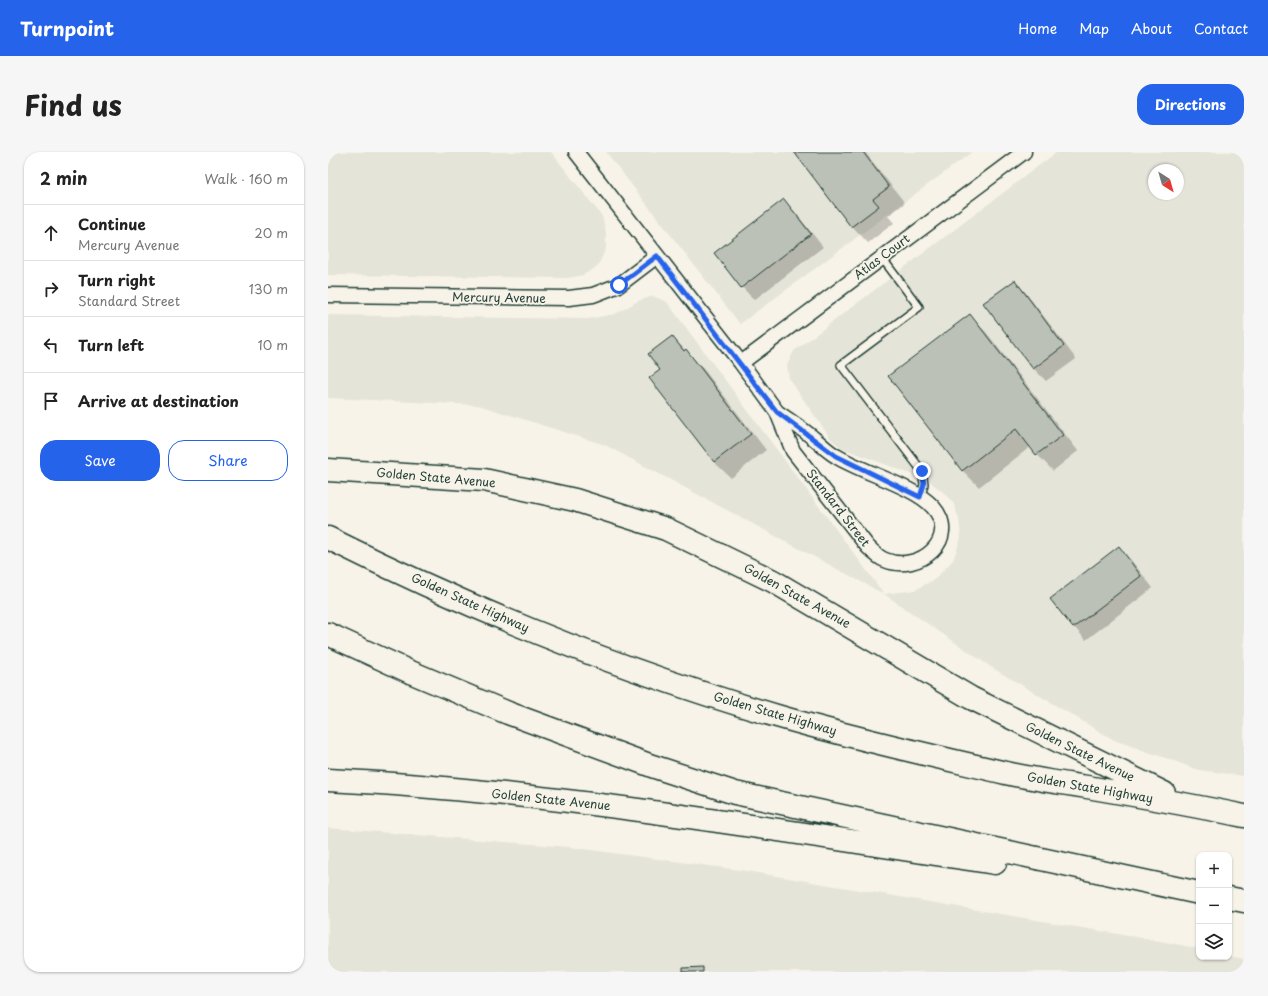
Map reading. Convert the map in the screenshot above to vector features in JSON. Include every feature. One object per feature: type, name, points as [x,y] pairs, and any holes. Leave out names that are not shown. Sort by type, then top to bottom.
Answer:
[{"type":"highway","name":"Golden State Avenue","points":[[328,470],[484,480],[575,500],[666,529],[773,580],[971,698],[1188,805]]},
{"type":"highway","name":"Golden State Highway","points":[[328,538],[375,562],[532,631],[695,690],[754,709],[902,749],[1008,774],[1244,816]]},
{"type":"highway","points":[[328,634],[489,705],[637,761],[735,793],[1196,892]]},
{"type":"highway","name":"Golden State Avenue","points":[[328,780],[422,787],[634,808],[1177,889]]},
{"type":"highway","points":[[1232,899],[1244,901]]},
{"type":"street","name":"Standard Street","points":[[576,152],[741,363],[777,412],[793,451],[868,548],[884,560],[898,564],[912,563],[922,559],[932,552],[942,531],[940,518],[933,507],[920,497],[836,456],[777,412]]},
{"type":"street","name":"Atlas Court","points":[[741,363],[1024,152]]},
{"type":"street","name":"Mercury Avenue","points":[[328,295],[569,298],[593,295],[619,285],[657,256]]},
{"type":"lane","points":[[882,258],[918,307],[841,365],[922,471],[924,484],[920,497]]},
{"type":"shaded area","points":[[328,152],[551,152],[602,216],[606,232],[606,249],[597,267],[583,275],[568,278],[328,275]]},
{"type":"shaded area","points":[[606,152],[972,152],[740,324]]},
{"type":"shaded area","points":[[1057,152],[1244,152],[1244,776],[1199,770],[1114,740],[991,667],[884,594],[915,590],[935,579],[953,560],[961,538],[959,519],[954,504],[944,493],[929,481],[842,448],[831,439],[789,379],[787,365],[794,351]]},
{"type":"shaded area","points":[[653,296],[667,302],[884,594],[605,445],[478,405],[328,398],[328,315],[588,319],[615,314],[638,301]]},
{"type":"shaded area","points":[[328,828],[569,847],[747,871],[1171,943],[1196,948],[1196,960],[1232,960],[1232,957],[1244,959],[1244,972],[328,972]]},
{"type":"building","points":[[794,152],[863,152],[889,187],[873,199],[879,206],[851,227]]},
{"type":"building","points":[[784,199],[811,234],[741,288],[714,253]]},
{"type":"building","points":[[1015,280],[1064,346],[1033,369],[983,303]]},
{"type":"building","points":[[970,314],[1063,435],[1036,455],[1016,429],[962,471],[888,376]]},
{"type":"building","points":[[672,336],[684,351],[686,349],[751,434],[714,462],[649,378],[660,370],[648,354]]},
{"type":"building","points":[[1119,546],[1141,576],[1073,628],[1050,599]]},
{"type":"building","points":[[703,967],[703,972],[683,972],[683,968]]},
{"type":"route","points":[[619,285],[657,256],[741,363],[777,412],[836,456],[920,497],[924,484],[922,471]]}]
